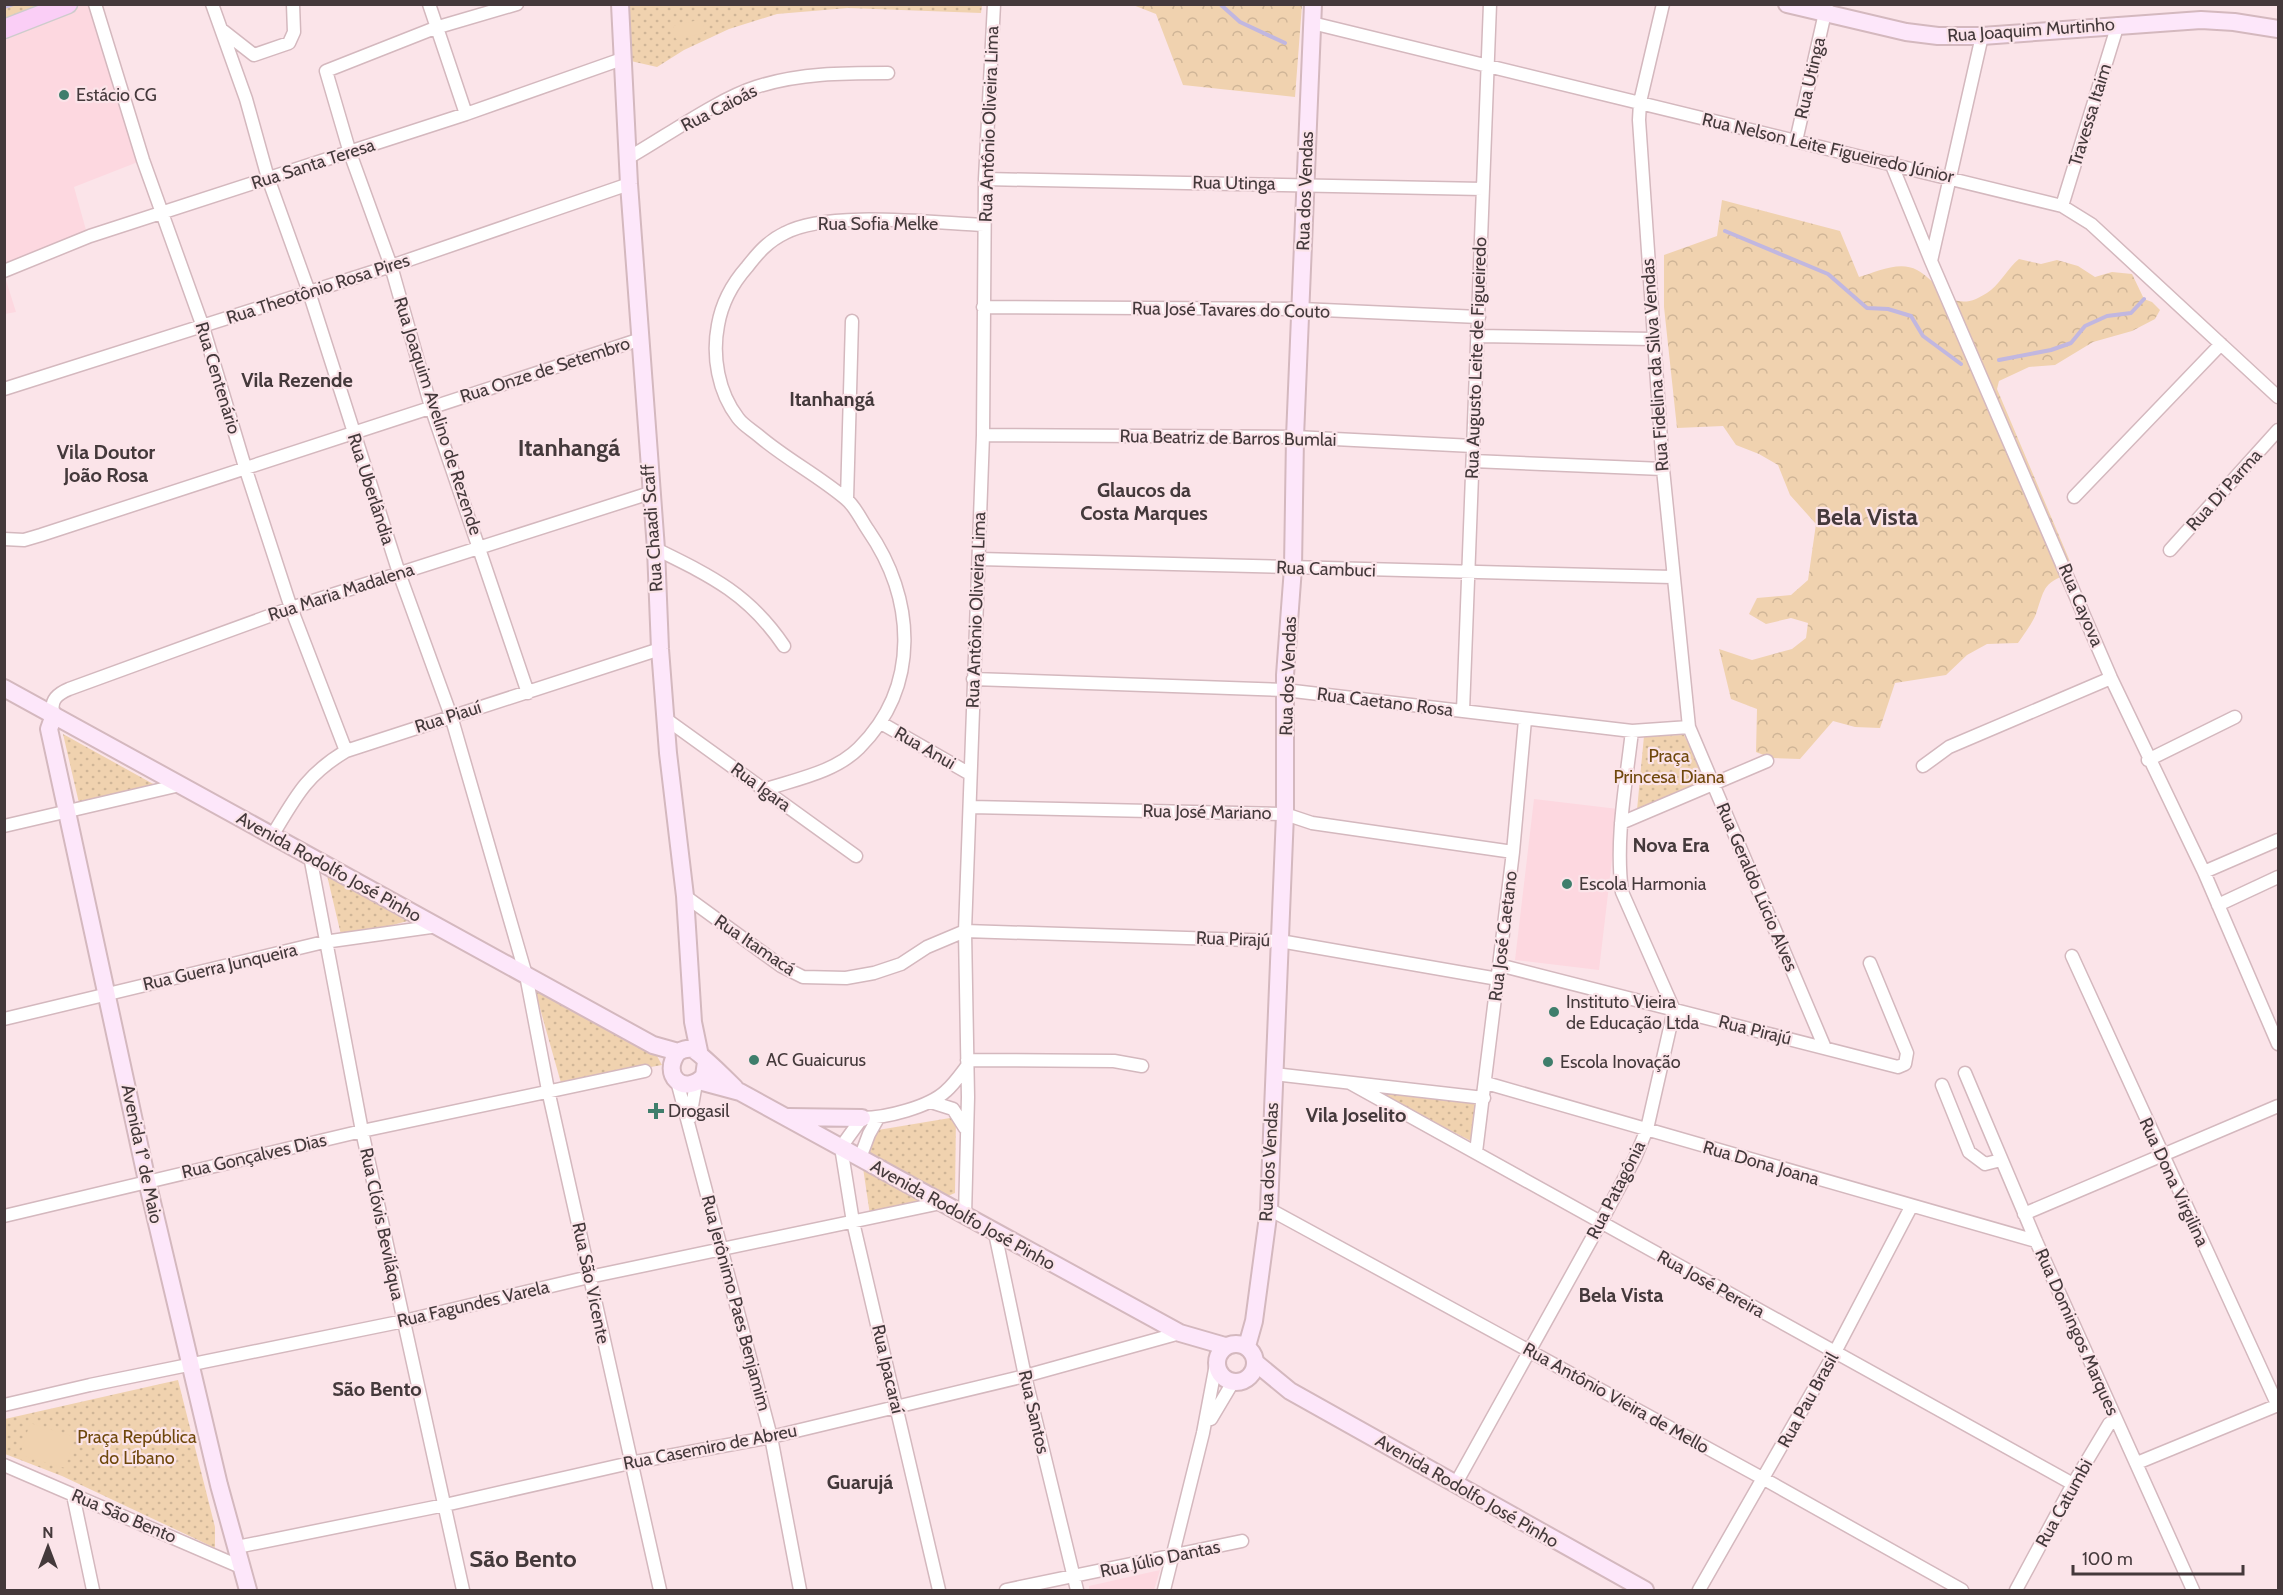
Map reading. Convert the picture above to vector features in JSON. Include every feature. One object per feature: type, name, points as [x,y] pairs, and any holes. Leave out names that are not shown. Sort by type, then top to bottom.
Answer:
[{"type":"main road","points":[[4,29],[68,4]]},
{"type":"street","name":"Rua Centenário","points":[[95,4],[143,160],[203,327],[244,467],[291,608],[346,751]]},
{"type":"street","name":"Rua Uberlândia","points":[[212,4],[246,99],[268,178],[309,292],[399,573],[451,716],[526,975]]},
{"type":"street","points":[[221,29],[254,55],[288,43],[292,38],[293,4]]},
{"type":"street","points":[[429,4],[435,28],[466,114]]},
{"type":"street","points":[[435,28],[517,4]]},
{"type":"street","name":"Rua Chaadi Scaff","points":[[620,4],[629,184],[650,493],[656,549],[660,649],[685,896],[693,1022],[703,1057]]},
{"type":"street","name":"Rua Antônio Oliveira Lima","points":[[965,1216],[966,931],[983,435],[984,225],[994,4]]},
{"type":"street","name":"Rua dos Vendas","points":[[1247,1346],[1254,1321],[1269,1209],[1285,814],[1285,690],[1293,568],[1295,437],[1313,4]]},
{"type":"street","name":"Rua Augusto Leite de Figueiredo","points":[[1463,711],[1466,573],[1473,461],[1490,4]]},
{"type":"street","name":"Rua Fidelina da Silva Vendas","points":[[1663,4],[1640,102],[1653,339],[1663,469],[1672,577],[1689,727]]},
{"type":"street","name":"Rua Joaquim Murtinho","points":[[1787,4],[1826,9],[1906,32],[1938,36],[1982,36],[2118,24],[2201,20],[2234,22],[2278,29]]},
{"type":"street","name":"Rua Utinga","points":[[1796,141],[1826,9]]},
{"type":"street","name":"Rua Nelson Leite Figueiredo Júnior","points":[[1312,23],[1489,64],[1892,164],[1951,176],[2062,206],[2091,224],[2278,397]]},
{"type":"street","name":"Travessa Itaim","points":[[2062,206],[2118,24]]},
{"type":"street","name":"Rua Joaquim Avelino de Rezende","points":[[435,28],[326,71],[350,153],[391,266],[431,407],[528,693]]},
{"type":"street","points":[[1931,261],[1982,36]]},
{"type":"street","name":"Rua Santa Teresa","points":[[4,271],[90,236],[350,153],[622,59]]},
{"type":"street","name":"Rua Caioás","points":[[628,158],[726,101],[755,87],[795,77],[841,73],[888,73]]},
{"type":"street","name":"Rua Cayova","points":[[1892,164],[1931,261],[2111,678],[2148,760],[2204,872],[2278,1044]]},
{"type":"street","name":"Rua Utinga","points":[[986,179],[1483,189]]},
{"type":"street","name":"Rua Theotônio Rosa Pires","points":[[4,389],[391,266],[629,184]]},
{"type":"street","name":"Rua Sofia Melke","points":[[766,789],[837,764],[858,749],[881,723],[894,699],[902,665],[901,596],[880,546],[847,499],[777,451],[739,420],[725,399],[717,358],[716,335],[721,306],[735,280],[764,246],[786,232],[807,224],[852,221],[984,225]]},
{"type":"street","name":"Rua José Tavares do Couto","points":[[983,307],[1301,309],[1479,317]]},
{"type":"street","points":[[847,499],[852,321]]},
{"type":"street","points":[[1477,336],[1653,339]]},
{"type":"street","name":"Rua Onze de Setembro","points":[[4,539],[24,540],[40,535],[641,339]]},
{"type":"street","points":[[2074,497],[2221,344]]},
{"type":"street","name":"Rua Di Parma","points":[[2170,550],[2278,430]]},
{"type":"street","name":"Rua Beatriz de Barros Bumlai","points":[[983,435],[1295,437],[1473,446]]},
{"type":"street","points":[[1473,461],[1663,469]]},
{"type":"street","name":"Rua Maria Madalena","points":[[54,715],[52,704],[61,692],[291,608],[650,493]]},
{"type":"street","points":[[656,549],[710,575],[750,604],[766,620],[784,646]]},
{"type":"street","name":"Rua Cambuci","points":[[979,559],[1672,577]]},
{"type":"street","name":"Rua Piauí","points":[[272,836],[303,784],[314,772],[346,751],[660,649]]},
{"type":"street","points":[[1923,766],[1949,747],[2111,678]]},
{"type":"street","name":"Rua Caetano Rosa","points":[[973,679],[1285,690],[1632,731],[1689,727]]},
{"type":"street","name":"Avenida Rodolfo José Pinho","points":[[4,688],[653,1045],[678,1052]]},
{"type":"street","name":"Avenida 1º de Maio","points":[[54,715],[49,729],[147,1180],[190,1363],[248,1590]]},
{"type":"street","points":[[2148,760],[2235,717]]},
{"type":"street","name":"Rua Igara","points":[[666,719],[856,856]]},
{"type":"street","name":"Rua José Caetano","points":[[1476,1152],[1513,852],[1525,720]]},
{"type":"street","name":"Rua Anui","points":[[881,723],[970,774]]},
{"type":"street","name":"Rua Geraldo Lúcio Alves","points":[[1689,727],[1825,1048]]},
{"type":"street","points":[[1632,731],[1622,823],[1619,872],[1622,892],[1674,1010]]},
{"type":"street","points":[[1622,823],[1767,761]]},
{"type":"street","points":[[4,826],[180,785]]},
{"type":"street","name":"Rua José Mariano","points":[[970,807],[1285,814],[1312,823],[1513,852]]},
{"type":"street","points":[[2204,872],[2278,840]]},
{"type":"street","name":"Rua Clóvis Beviláqua","points":[[310,856],[324,942],[362,1131],[463,1590]]},
{"type":"street","points":[[2218,905],[2278,877]]},
{"type":"street","name":"Rua Itamacá","points":[[685,896],[781,966],[803,977],[846,978],[874,974],[902,963],[927,947],[966,931]]},
{"type":"street","name":"Rua Guerra Junqueira","points":[[4,1019],[324,942],[438,926]]},
{"type":"street","name":"Rua Pirajú","points":[[966,931],[1280,941],[1498,980]]},
{"type":"street","name":"Rua Dona Virgilina","points":[[2072,956],[2278,1405]]},
{"type":"street","name":"Rua Pirajú","points":[[1499,965],[1898,1067],[1908,1060],[1870,963]]},
{"type":"street","name":"Rua São Vicente","points":[[526,975],[548,1090],[660,1590]]},
{"type":"street","name":"Rua Patagônia","points":[[1455,1485],[1635,1158],[1647,1129],[1674,1010]]},
{"type":"street","name":"Avenida Rodolfo José Pinho","points":[[653,1045],[674,1076]]},
{"type":"street","points":[[692,1048],[703,1057],[707,1070],[697,1082],[689,1085],[674,1076],[671,1060],[678,1052],[692,1048]]},
{"type":"street","name":"Avenida Rodolfo José Pinho","points":[[703,1057],[740,1092],[1183,1334]]},
{"type":"street","points":[[786,1118],[870,1118],[931,1102],[946,1091],[967,1063],[1114,1061],[1142,1066]]},
{"type":"street","name":"Rua Gonçalves Dias","points":[[4,1216],[147,1180],[362,1131],[645,1071]]},
{"type":"street","name":"Rua Domingos Marques","points":[[1965,1072],[2024,1214],[2193,1590]]},
{"type":"street","points":[[1274,1074],[1484,1098]]},
{"type":"street","name":"Rua Jerônimo Paes Benjamim","points":[[674,1076],[689,1122],[720,1249],[771,1437],[800,1590]]},
{"type":"street","name":"Avenida Rodolfo José Pinho","points":[[697,1082],[740,1092]]},
{"type":"street","name":"Rua Jerônimo Paes Benjamim","points":[[689,1122],[697,1082]]},
{"type":"street","name":"Rua José Pereira","points":[[1350,1083],[1834,1354],[2073,1484]]},
{"type":"street","name":"Rua Dona Joana","points":[[1486,1083],[1911,1207],[2036,1241]]},
{"type":"street","points":[[1942,1085],[1969,1152],[1985,1164],[2001,1160]]},
{"type":"street","points":[[931,1102],[953,1109],[967,1132]]},
{"type":"street","points":[[2024,1214],[2278,1106]]},
{"type":"street","points":[[841,1147],[870,1118]]},
{"type":"street","points":[[860,1158],[869,1134],[870,1118]]},
{"type":"street","name":"Rua Ipacaraí","points":[[841,1147],[853,1222],[939,1590]]},
{"type":"street","name":"Rua Fagundes Varela","points":[[4,1405],[190,1363],[404,1321],[589,1277],[941,1203]]},
{"type":"street","name":"Rua Pau Brasil","points":[[1699,1590],[1834,1354],[1911,1207]]},
{"type":"street","name":"Rua Antônio Vieira de Mello","points":[[1269,1209],[1764,1479],[1962,1590]]},
{"type":"street","name":"Rua Santos","points":[[995,1233],[1025,1376],[1077,1590]]},
{"type":"street","points":[[1183,1334],[1225,1346]]},
{"type":"street","points":[[1183,1334],[1217,1363],[1221,1375],[1239,1382],[1290,1391]]},
{"type":"street","name":"Rua Casemiro de Abreu","points":[[237,1547],[445,1506],[630,1463],[771,1437],[896,1405],[1025,1376],[1183,1334]]},
{"type":"street","points":[[1164,1590],[1203,1433],[1218,1354],[1230,1344],[1247,1346],[1254,1353],[1256,1363],[1253,1373],[1223,1395],[1203,1433]]},
{"type":"street","points":[[1256,1363],[1290,1391]]},
{"type":"street","name":"Avenida Rodolfo José Pinho","points":[[1290,1391],[1645,1590]]},
{"type":"street","points":[[2137,1463],[2278,1405]]},
{"type":"street","name":"Rua Catumbi","points":[[2016,1590],[2073,1484],[2109,1424],[2116,1419]]},
{"type":"street","name":"Rua São Bento","points":[[4,1465],[243,1568]]},
{"type":"street","points":[[73,1495],[93,1590]]},
{"type":"street","name":"Rua Júlio Dantas","points":[[1006,1590],[1242,1541]]},
{"type":"shaded area","name":"Estácio CG","points":[[68,5],[95,5],[143,160],[74,187],[86,230],[5,271],[4,29]]},
{"type":"shaded area","points":[[4,274],[16,312],[5,314],[4,314]]},
{"type":"shaded area","name":"Escola Harmonia","points":[[1534,799],[1618,809],[1599,970],[1515,960]]},
{"type":"shaded area","points":[[1160,1570],[1154,1590],[1089,1590],[1089,1586]]},
{"type":"green space","points":[[5,5],[68,5],[5,29]]},
{"type":"green space","points":[[620,5],[982,5],[981,13],[848,8],[777,14],[729,29],[684,50],[657,67],[622,59]]},
{"type":"green space","points":[[1133,5],[1302,5],[1295,97],[1183,85],[1156,14]]},
{"type":"green space","points":[[702,19],[705,33],[676,39],[673,26]]},
{"type":"green space","points":[[1722,200],[1840,231],[1859,277],[1888,268],[1910,267],[1926,276],[1957,301],[1966,302],[1991,290],[2019,259],[2041,264],[2057,260],[2078,266],[2095,277],[2112,272],[2132,274],[2144,299],[2152,302],[2160,310],[2155,319],[2132,331],[2093,342],[2055,365],[2029,367],[1999,381],[1997,389],[2074,571],[2047,586],[2034,618],[2018,643],[1987,644],[1967,655],[1946,675],[1895,683],[1880,728],[1855,727],[1833,721],[1800,759],[1771,758],[1756,752],[1757,709],[1731,699],[1719,649],[1752,660],[1792,649],[1806,638],[1808,623],[1791,618],[1766,624],[1749,614],[1757,598],[1791,595],[1808,580],[1816,524],[1790,495],[1778,465],[1736,445],[1723,426],[1677,428],[1664,307],[1664,255],[1717,236]]},
{"type":"green space","points":[[63,734],[155,785],[79,803]]},
{"type":"green space","name":"Praça Princesa Diana","points":[[1684,735],[1706,780],[1637,810],[1644,736]]},
{"type":"green space","points":[[326,871],[411,920],[342,939]]},
{"type":"green space","points":[[534,987],[652,1047],[662,1065],[561,1083]]},
{"type":"green space","points":[[1367,1088],[1480,1102],[1473,1142]]},
{"type":"green space","points":[[956,1117],[955,1193],[933,1202],[870,1215],[862,1161],[872,1131]]},
{"type":"green space","name":"Praça República do Líbano","points":[[178,1380],[215,1527],[215,1548],[62,1476],[5,1454],[5,1419]]},
{"type":"green space","points":[[30,1423],[75,1437],[65,1468],[20,1455]]},
{"type":"waterway","points":[[4,7],[13,4]]},
{"type":"waterway","points":[[1220,4],[1240,22],[1285,43]]},
{"type":"waterway","points":[[1725,231],[1828,274],[1867,308],[1888,309],[1911,316],[1923,336],[1961,364]]},
{"type":"waterway","points":[[1999,360],[2051,350],[2071,343],[2085,326],[2107,316],[2131,313],[2144,299]]},
{"type":"place","name":"Estácio CG","points":[[64,95]]},
{"type":"place","name":"Escola Harmonia","points":[[1567,884]]},
{"type":"place","name":"Instituto Vieira de Educação Ltda","points":[[1554,1012]]},
{"type":"place","name":"AC Guaicurus","points":[[754,1060]]},
{"type":"place","name":"Escola Inovação","points":[[1548,1062]]},
{"type":"place","name":"Drogasil","points":[[656,1111]]},
{"type":"district","name":"Vila Rezende","points":[[297,380]]},
{"type":"district","name":"Itanhangá","points":[[832,399]]},
{"type":"district","name":"Itanhangá","points":[[569,448]]},
{"type":"district","name":"Vila Doutor João Rosa","points":[[106,464]]},
{"type":"district","name":"Glaucos da Costa Marques","points":[[1144,502]]},
{"type":"district","name":"Bela Vista","points":[[1867,517]]},
{"type":"district","name":"Nova Era","points":[[1671,845]]},
{"type":"district","name":"Vila Joselito","points":[[1356,1115]]},
{"type":"district","name":"Bela Vista","points":[[1621,1295]]},
{"type":"district","name":"São Bento","points":[[377,1389]]},
{"type":"district","name":"Guarujá","points":[[860,1482]]},
{"type":"district","name":"São Bento","points":[[523,1559]]}]
